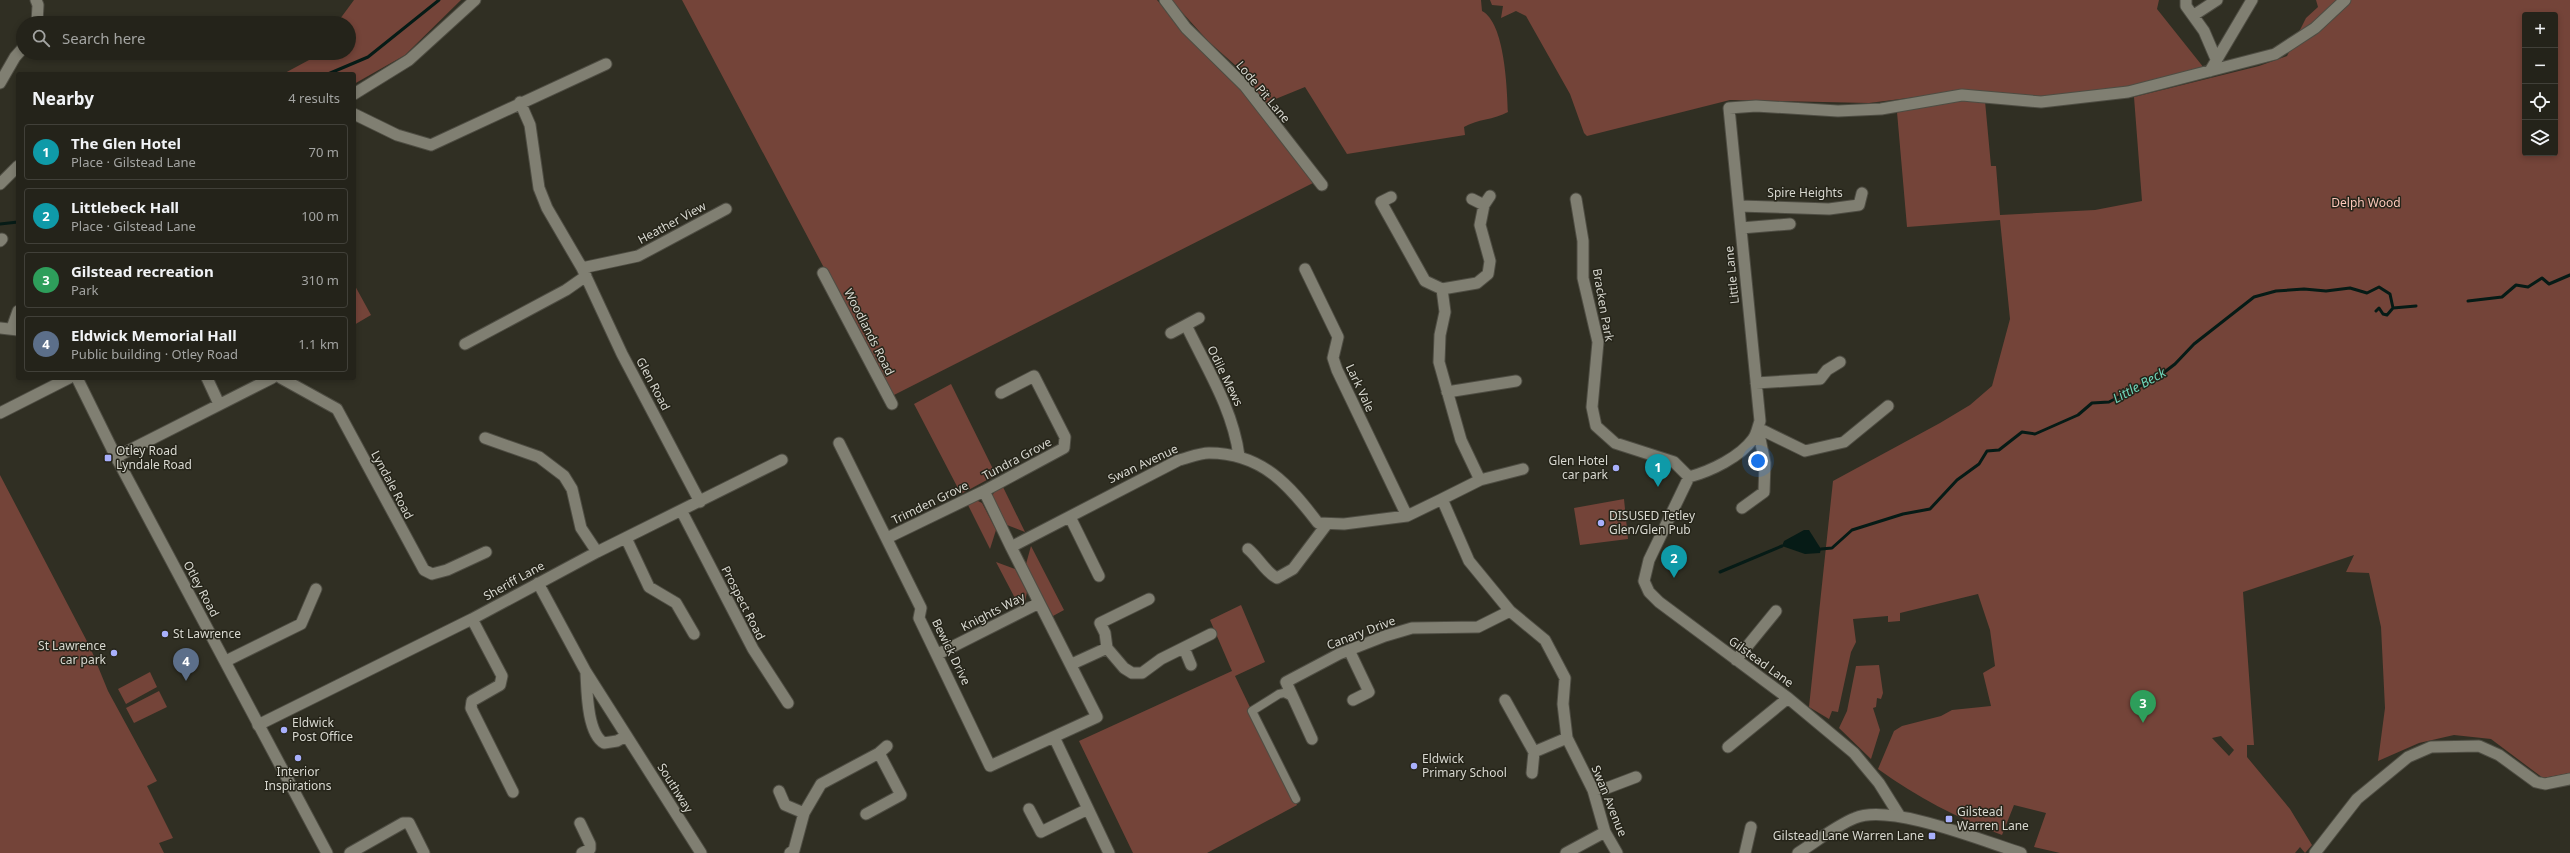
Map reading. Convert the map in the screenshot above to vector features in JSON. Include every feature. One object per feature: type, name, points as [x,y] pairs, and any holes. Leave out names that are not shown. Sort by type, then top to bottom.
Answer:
[{"type":"street","points":[[36,0],[38,5],[37,16]]},
{"type":"street","points":[[356,93],[409,60],[475,0]]},
{"type":"street","name":"Lode Pit Lane","points":[[1165,0],[1186,28],[1245,86],[1322,185]]},
{"type":"street","points":[[2186,0],[2186,6],[2194,14],[2204,31],[2216,59]]},
{"type":"street","points":[[2194,14],[2217,0]]},
{"type":"street","points":[[2210,71],[2252,0]]},
{"type":"street","points":[[2210,71],[2275,54],[2315,28],[2345,0]]},
{"type":"street","points":[[0,83],[16,56]]},
{"type":"street","points":[[356,115],[397,135],[431,145],[520,102],[606,64]]},
{"type":"street","name":"Little Lane","points":[[1742,508],[1764,492],[1765,463],[1756,433],[1760,421],[1729,108],[1756,106],[1838,111],[1881,109],[1962,95],[2041,102],[2128,92],[2210,71]]},
{"type":"street","name":"Glen Road","points":[[520,102],[530,125],[539,188],[547,208],[584,272],[622,354],[700,502]]},
{"type":"street","points":[[0,184],[16,168]]},
{"type":"street","name":"Spire Heights","points":[[1739,206],[1829,209],[1859,205],[1862,194]]},
{"type":"street","points":[[1391,197],[1381,202],[1425,282],[1442,289],[1477,283],[1488,274],[1490,260],[1480,225],[1487,200],[1472,199]]},
{"type":"street","name":"Bracken Park","points":[[1576,199],[1583,242],[1583,278],[1598,342],[1592,407],[1596,426],[1616,443],[1674,462],[1689,477]]},
{"type":"street","name":"Heather View","points":[[584,272],[638,256],[726,209]]},
{"type":"street","points":[[1741,228],[1790,224]]},
{"type":"street","name":"Lark Vale","points":[[1306,269],[1338,337],[1333,358],[1337,370],[1407,516]]},
{"type":"street","points":[[465,344],[566,290],[584,272]]},
{"type":"street","name":"Woodlands Road","points":[[823,273],[892,404]]},
{"type":"street","points":[[1442,289],[1445,312],[1440,335],[1439,362],[1461,440],[1480,480]]},
{"type":"street","points":[[1171,332],[1199,318]]},
{"type":"street","name":"Odile Mews","points":[[1186,325],[1230,415],[1236,436],[1239,456]]},
{"type":"street","points":[[0,328],[15,329]]},
{"type":"street","points":[[1756,383],[1820,379],[1827,370],[1840,362]]},
{"type":"street","name":"Tundra Grove","points":[[984,491],[1064,448],[1065,437],[1034,376],[1001,393]]},
{"type":"street","points":[[0,413],[65,380]]},
{"type":"street","name":"Otley Road","points":[[78,380],[116,457],[327,853]]},
{"type":"street","points":[[207,380],[219,404]]},
{"type":"street","points":[[116,457],[264,380]]},
{"type":"street","name":"Lyndale Road","points":[[285,380],[337,409],[424,570],[432,574],[447,570],[486,552]]},
{"type":"street","points":[[1447,392],[1516,381]]},
{"type":"street","points":[[1689,477],[1703,473],[1734,456],[1756,433],[1805,451],[1844,442],[1888,406]]},
{"type":"street","points":[[485,438],[539,457],[552,465],[564,476],[572,489],[581,528],[597,552]]},
{"type":"street","name":"Bewick Drive","points":[[839,443],[921,608],[919,618],[938,654],[990,766],[1054,737]]},
{"type":"street","name":"Swan Avenue","points":[[1011,547],[1070,517],[1114,492],[1179,460],[1208,453],[1239,456],[1273,472],[1300,499],[1318,523],[1327,524]]},
{"type":"street","name":"Sheriff Lane","points":[[258,725],[472,619],[597,552],[682,512],[782,460]]},
{"type":"street","points":[[1248,549],[1258,557],[1269,574],[1277,578],[1293,569],[1327,524],[1344,524],[1407,516],[1480,480],[1523,469]]},
{"type":"street","name":"Gilstead Lane","points":[[1689,477],[1649,560],[1644,581],[1649,592],[1659,602],[1788,698],[1854,753],[1879,783],[1898,815]]},
{"type":"street","points":[[984,491],[1038,603],[1072,664],[1097,717],[1054,737],[1109,853]]},
{"type":"street","name":"Trimden Grove","points":[[887,538],[984,491]]},
{"type":"street","name":"Swan Avenue","points":[[1442,499],[1469,561],[1510,611],[1545,640],[1565,678],[1563,704],[1566,738],[1593,790],[1605,832],[1617,853]]},
{"type":"street","name":"Prospect Road","points":[[682,512],[752,650],[788,703]]},
{"type":"street","points":[[1070,517],[1099,576]]},
{"type":"street","points":[[626,538],[649,587],[676,603],[694,634]]},
{"type":"street","name":"Southway","points":[[538,583],[586,672],[701,853]]},
{"type":"street","points":[[226,661],[301,624],[316,589]]},
{"type":"street","points":[[1149,598],[1100,623],[1105,633],[1107,648],[1124,668],[1132,673],[1142,673],[1150,669],[1160,659],[1211,634]]},
{"type":"street","name":"Knights Way","points":[[938,654],[1038,603]]},
{"type":"street","name":"Canary Drive","points":[[1312,739],[1286,682],[1349,650],[1412,628],[1478,627],[1510,611]]},
{"type":"street","points":[[1736,660],[1776,612]]},
{"type":"street","points":[[472,619],[502,676],[500,685],[472,701],[471,708],[514,792]]},
{"type":"street","points":[[1072,664],[1107,648]]},
{"type":"street","points":[[1184,648],[1191,665]]},
{"type":"street","points":[[1349,650],[1370,692],[1353,700]]},
{"type":"street","name":"Southway","points":[[586,672],[587,698],[594,734],[604,743],[616,741],[626,736]]},
{"type":"street","points":[[1292,697],[1284,693],[1279,694],[1252,711],[1296,799]]},
{"type":"street","points":[[1728,747],[1788,698]]},
{"type":"street","points":[[1505,700],[1534,752],[1532,773]]},
{"type":"street","points":[[1534,752],[1566,738]]},
{"type":"street","points":[[2315,853],[2357,799],[2408,757],[2431,747],[2479,746],[2499,755],[2536,782],[2545,784],[2570,779]]},
{"type":"street","points":[[790,853],[794,850],[804,813],[822,784],[883,750],[901,795],[866,814]]},
{"type":"street","points":[[1593,790],[1607,788],[1636,777]]},
{"type":"street","points":[[779,790],[785,805],[804,813]]},
{"type":"street","points":[[1029,809],[1041,832],[1088,809]]},
{"type":"street","points":[[1798,853],[1855,818],[1876,813],[1898,815],[2021,853]]},
{"type":"street","points":[[350,853],[403,823],[408,823],[424,853]]},
{"type":"street","points":[[580,823],[590,844],[590,848],[582,853]]},
{"type":"street","points":[[1745,853],[1751,826]]},
{"type":"street","points":[[1566,853],[1605,832]]},
{"type":"green space","points":[[354,0],[461,0],[405,55],[356,83],[356,72],[287,72],[309,60],[356,60],[356,16],[342,16]]},
{"type":"green space","points":[[682,0],[1157,0],[1187,35],[1239,87],[1313,183],[892,396]]},
{"type":"green space","points":[[1171,0],[1481,0],[1482,11],[1490,18],[1496,28],[1500,42],[1507,88],[1508,112],[1497,117],[1469,124],[1464,127],[1465,135],[1347,154],[1305,87],[1266,103],[1244,73],[1208,41]]},
{"type":"green space","points":[[1490,0],[2159,0],[2157,9],[2204,68],[2151,82],[2060,98],[1963,91],[1869,103],[1730,100],[1587,136],[1584,133],[1570,94],[1526,16],[1516,11],[1501,18],[1503,6],[1492,5]]},
{"type":"green space","name":"Delph Wood","points":[[2316,0],[2570,0],[2570,773],[2543,778],[2491,739],[2454,735],[2419,743],[2378,761],[2385,708],[2381,627],[2369,573],[2346,572],[2354,555],[2243,592],[2254,745],[2247,745],[2247,757],[2290,809],[2312,845],[2305,853],[2300,847],[2295,853],[2060,853],[2034,847],[2046,813],[2014,805],[2002,835],[1938,806],[1908,789],[1878,769],[1894,731],[1902,726],[1941,716],[1952,710],[1991,706],[1983,673],[1995,666],[1990,630],[1978,594],[1900,613],[1900,621],[1888,622],[1888,616],[1853,619],[1856,642],[1851,652],[1838,712],[1832,711],[1829,719],[1809,707],[1833,481],[1940,423],[1970,405],[1992,386],[2010,319],[2000,220],[1907,227],[1897,112],[1959,100],[1985,101],[1991,166],[1996,166],[2000,215],[2095,210],[2142,201],[2134,97],[2259,66],[2287,56],[2306,18],[2318,7]],"holes":[[[2221,736],[2234,750],[2229,756],[2212,738]]]},
{"type":"green space","points":[[356,288],[371,315],[356,324]]},
{"type":"green space","points":[[951,384],[996,475],[961,494],[914,404]]},
{"type":"green space","points":[[0,475],[90,647],[108,691],[157,781],[147,786],[173,838],[159,843],[164,853],[0,853]]},
{"type":"green space","points":[[1002,485],[1025,532],[1007,525],[992,496],[996,489]]},
{"type":"green space","name":"DISUSED Tetley Glen/Glen Pub","points":[[1624,499],[1628,539],[1580,545],[1574,508]]},
{"type":"green space","points":[[976,500],[982,503],[996,530],[990,549],[967,503]]},
{"type":"green space","points":[[1031,546],[1064,610],[1053,616],[1026,564]]},
{"type":"green space","points":[[996,562],[1015,569],[1027,592],[1025,602],[1017,602]]},
{"type":"green space","points":[[1241,605],[1265,662],[1235,676],[1297,805],[1207,853],[1133,853],[1079,741],[1232,671],[1210,620]]},
{"type":"green space","points":[[1879,665],[1883,693],[1881,699],[1877,698],[1876,707],[1873,708],[1880,730],[1871,759],[1839,728],[1847,711],[1856,666]]},
{"type":"green space","points":[[150,672],[157,687],[126,704],[118,689]]},
{"type":"green space","points":[[159,691],[167,707],[134,723],[126,708]]},
{"type":"water","points":[[1804,530],[1809,530],[1821,549],[1820,553],[1805,554],[1782,546],[1784,541]]},
{"type":"waterway","points":[[333,72],[368,57],[439,0]]},
{"type":"waterway","points":[[0,224],[16,222]]},
{"type":"waterway","name":"Little Beck","points":[[2468,301],[2502,297],[2516,285],[2528,287],[2542,278],[2549,284],[2570,275]]},
{"type":"waterway","name":"Little Beck","points":[[1821,549],[1832,548],[1852,530],[1903,514],[1930,509],[1957,480],[1979,464],[1987,451],[1999,450],[2022,432],[2035,434],[2078,415],[2092,403],[2109,402],[2158,377],[2175,364],[2194,344],[2254,297],[2276,291],[2304,289],[2326,291],[2350,288],[2367,293],[2379,287],[2390,294],[2393,308],[2416,306]]},
{"type":"waterway","points":[[2376,311],[2379,308],[2383,314],[2387,315],[2393,308]]},
{"type":"waterway","name":"Little Beck","points":[[1720,572],[1782,546]]},
{"type":"place","name":"Otley Road Lyndale Road","points":[[108,458]]},
{"type":"place","name":"Glen Hotel car park","points":[[1616,468]]},
{"type":"place","name":"The Glen Hotel","points":[[1658,487]]},
{"type":"place","name":"DISUSED Tetley Glen/Glen Pub","points":[[1601,523]]},
{"type":"place","name":"Littlebeck Hall","points":[[1674,578]]},
{"type":"place","name":"St Lawrence","points":[[165,634]]},
{"type":"place","name":"St Lawrence car park","points":[[114,653]]},
{"type":"place","name":"Eldwick Memorial Hall","points":[[186,681]]},
{"type":"place","name":"Gilstead recreation","points":[[2143,723]]},
{"type":"place","name":"Eldwick Post Office","points":[[284,730]]},
{"type":"place","name":"Interior Inspirations","points":[[298,758]]},
{"type":"place","name":"Eldwick Primary School","points":[[1414,766]]},
{"type":"place","name":"Gilstead Warren Lane","points":[[1949,819]]},
{"type":"place","name":"Gilstead Lane Warren Lane","points":[[1932,836]]}]
